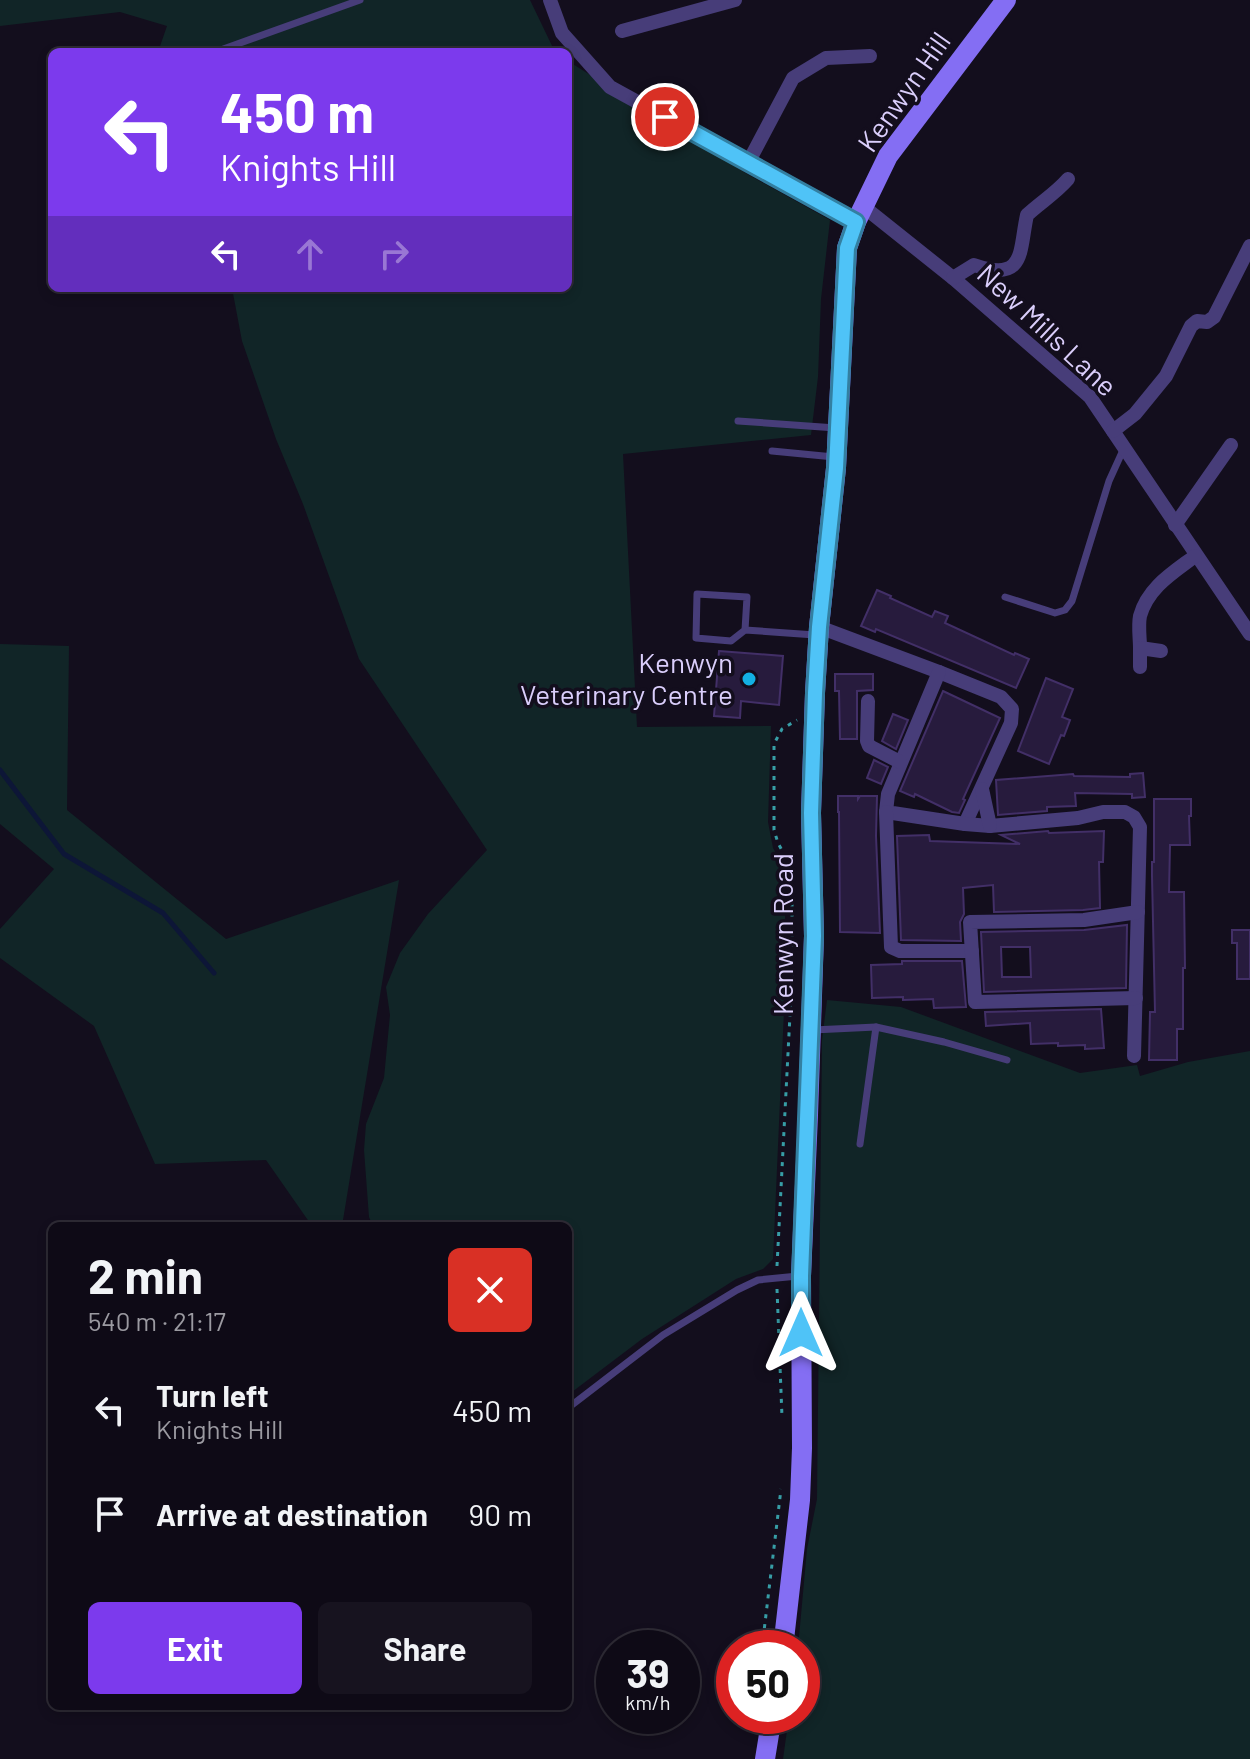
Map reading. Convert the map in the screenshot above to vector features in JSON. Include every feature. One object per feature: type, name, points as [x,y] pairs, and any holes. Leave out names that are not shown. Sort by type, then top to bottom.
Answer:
[{"type":"main road","name":"Kenwyn Hill","points":[[860,214],[888,156],[998,2]]},
{"type":"main road","name":"Kenwyn Road","points":[[785,1630],[802,1461],[801,1276],[814,936],[811,813],[818,631],[837,457],[847,248],[860,214]]},
{"type":"main road","points":[[765,1759],[769,1734]]},
{"type":"street","name":"New Mills Lane","points":[[550,0],[562,33],[610,87],[749,161],[860,214],[953,278],[1090,397],[1250,634]]},
{"type":"street","points":[[622,31],[735,0]]},
{"type":"street","points":[[749,161],[793,78],[826,58],[870,56]]},
{"type":"street","points":[[953,278],[974,265],[1004,271],[1016,262],[1024,246],[1027,215],[1068,179]]},
{"type":"street","points":[[1113,431],[1135,414],[1166,376],[1191,326],[1197,321],[1207,322],[1214,317],[1250,246]]},
{"type":"street","points":[[1175,525],[1231,445]]},
{"type":"street","points":[[1140,667],[1139,619],[1145,602],[1155,587],[1195,556]]},
{"type":"street","points":[[818,631],[850,637],[939,672],[1001,697],[1012,709],[1011,723],[965,824]]},
{"type":"street","points":[[1140,648],[1161,651]]},
{"type":"street","points":[[939,672],[888,794],[891,947],[900,951],[972,951]]},
{"type":"street","points":[[868,701],[869,746],[900,762]]},
{"type":"street","points":[[982,789],[990,826]]},
{"type":"street","points":[[886,812],[990,826],[1078,818],[1103,812],[1125,812],[1134,817],[1140,827],[1134,1056]]},
{"type":"street","points":[[1136,998],[975,1002],[970,922],[1084,920],[1138,912]]},
{"type":"lane","points":[[226,48],[360,0]]},
{"type":"lane","points":[[738,421],[838,428]]},
{"type":"lane","points":[[1005,597],[1055,613],[1065,610],[1072,601],[1109,481],[1124,448]]},
{"type":"lane","points":[[772,451],[837,457]]},
{"type":"lane","points":[[745,630],[747,597],[697,594],[696,638],[731,641],[745,630],[818,631]]},
{"type":"lane","points":[[811,1030],[876,1027],[1007,1060]]},
{"type":"lane","points":[[860,1144],[876,1027]]},
{"type":"lane","points":[[572,1405],[663,1335],[737,1290],[758,1280],[801,1276]]},
{"type":"path","points":[[782,1428],[776,1277],[792,976],[792,892],[790,865],[774,830],[774,744],[782,729],[793,722],[815,720]]},
{"type":"path","points":[[764,1630],[782,1480]]},
{"type":"green space","points":[[0,0],[530,0],[553,48],[159,48],[167,26],[120,12],[0,26]]},
{"type":"green space","points":[[572,64],[747,174],[830,220],[811,435],[623,454],[637,727],[771,726],[768,822],[773,848],[784,867],[786,965],[773,1259],[763,1269],[736,1279],[642,1339],[572,1392],[572,1222],[371,1222],[369,1217],[364,1150],[366,1124],[384,1078],[390,1015],[386,987],[400,953],[428,914],[487,850],[359,659],[242,341],[233,292],[572,292]]},
{"type":"green space","points":[[0,644],[69,646],[67,810],[226,939],[399,880],[343,1222],[309,1222],[266,1160],[155,1164],[94,1026],[0,958],[0,929],[54,869],[0,824]]},
{"type":"green space","points":[[827,1000],[901,1007],[1080,1073],[1137,1065],[1140,1076],[1188,1062],[1250,1051],[1250,1759],[783,1759],[786,1734],[820,1734],[820,1630],[800,1630],[807,1549],[817,1499],[822,1040]]},
{"type":"building","points":[[877,590],[932,617],[935,611],[948,616],[945,623],[1029,659],[1016,688],[876,629],[875,632],[861,626]]},
{"type":"building","name":"Kenwyn Veterinary Centre","points":[[719,651],[783,656],[779,705],[741,701],[740,718],[714,716]]},
{"type":"building","points":[[835,674],[873,674],[873,690],[857,691],[857,739],[840,739],[839,691],[835,691]]},
{"type":"building","points":[[1046,678],[1073,689],[1062,717],[1070,720],[1049,764],[1018,751]]},
{"type":"building","points":[[943,691],[1000,718],[959,813],[915,794],[914,797],[900,791]]},
{"type":"building","points":[[893,714],[908,720],[896,749],[882,741]]},
{"type":"building","points":[[874,760],[888,767],[881,784],[867,778]]},
{"type":"building","points":[[1143,773],[1145,797],[1075,793],[1076,806],[998,815],[996,780],[1073,774],[1130,777],[1130,774]]},
{"type":"building","points":[[838,796],[858,796],[858,799],[860,796],[877,796],[880,933],[840,932]]},
{"type":"building","points":[[1154,799],[1191,799],[1190,845],[1170,845],[1169,892],[1184,892],[1183,1029],[1177,1029],[1177,1060],[1149,1060],[1150,1012],[1155,1012]]},
{"type":"building","points":[[1104,831],[1103,862],[1099,862],[1100,908],[994,912],[993,885],[963,888],[961,941],[901,940],[897,836],[929,835],[930,841],[1020,844],[1001,835]]},
{"type":"building","points":[[1127,925],[1126,988],[984,992],[981,932],[1084,930]],"holes":[[[1001,947],[1030,947],[1031,977],[1002,977]]]},
{"type":"building","points":[[1232,930],[1250,930],[1250,979],[1237,979],[1237,943],[1232,943]]},
{"type":"building","points":[[902,961],[962,961],[966,1007],[934,1008],[933,999],[872,998],[871,965],[902,964]]},
{"type":"building","points":[[1101,1009],[1104,1048],[1085,1049],[1085,1045],[1058,1046],[1058,1043],[1031,1044],[1030,1023],[986,1026],[985,1012]]},
{"type":"waterway","points":[[0,770],[64,854],[163,913],[214,973]]},
{"type":"place","name":"Kenwyn Veterinary Centre","points":[[749,679]]},
{"type":"route","points":[[665,117],[856,222],[847,248],[844,279],[836,468],[815,693],[811,813],[814,936],[801,1333]]}]
